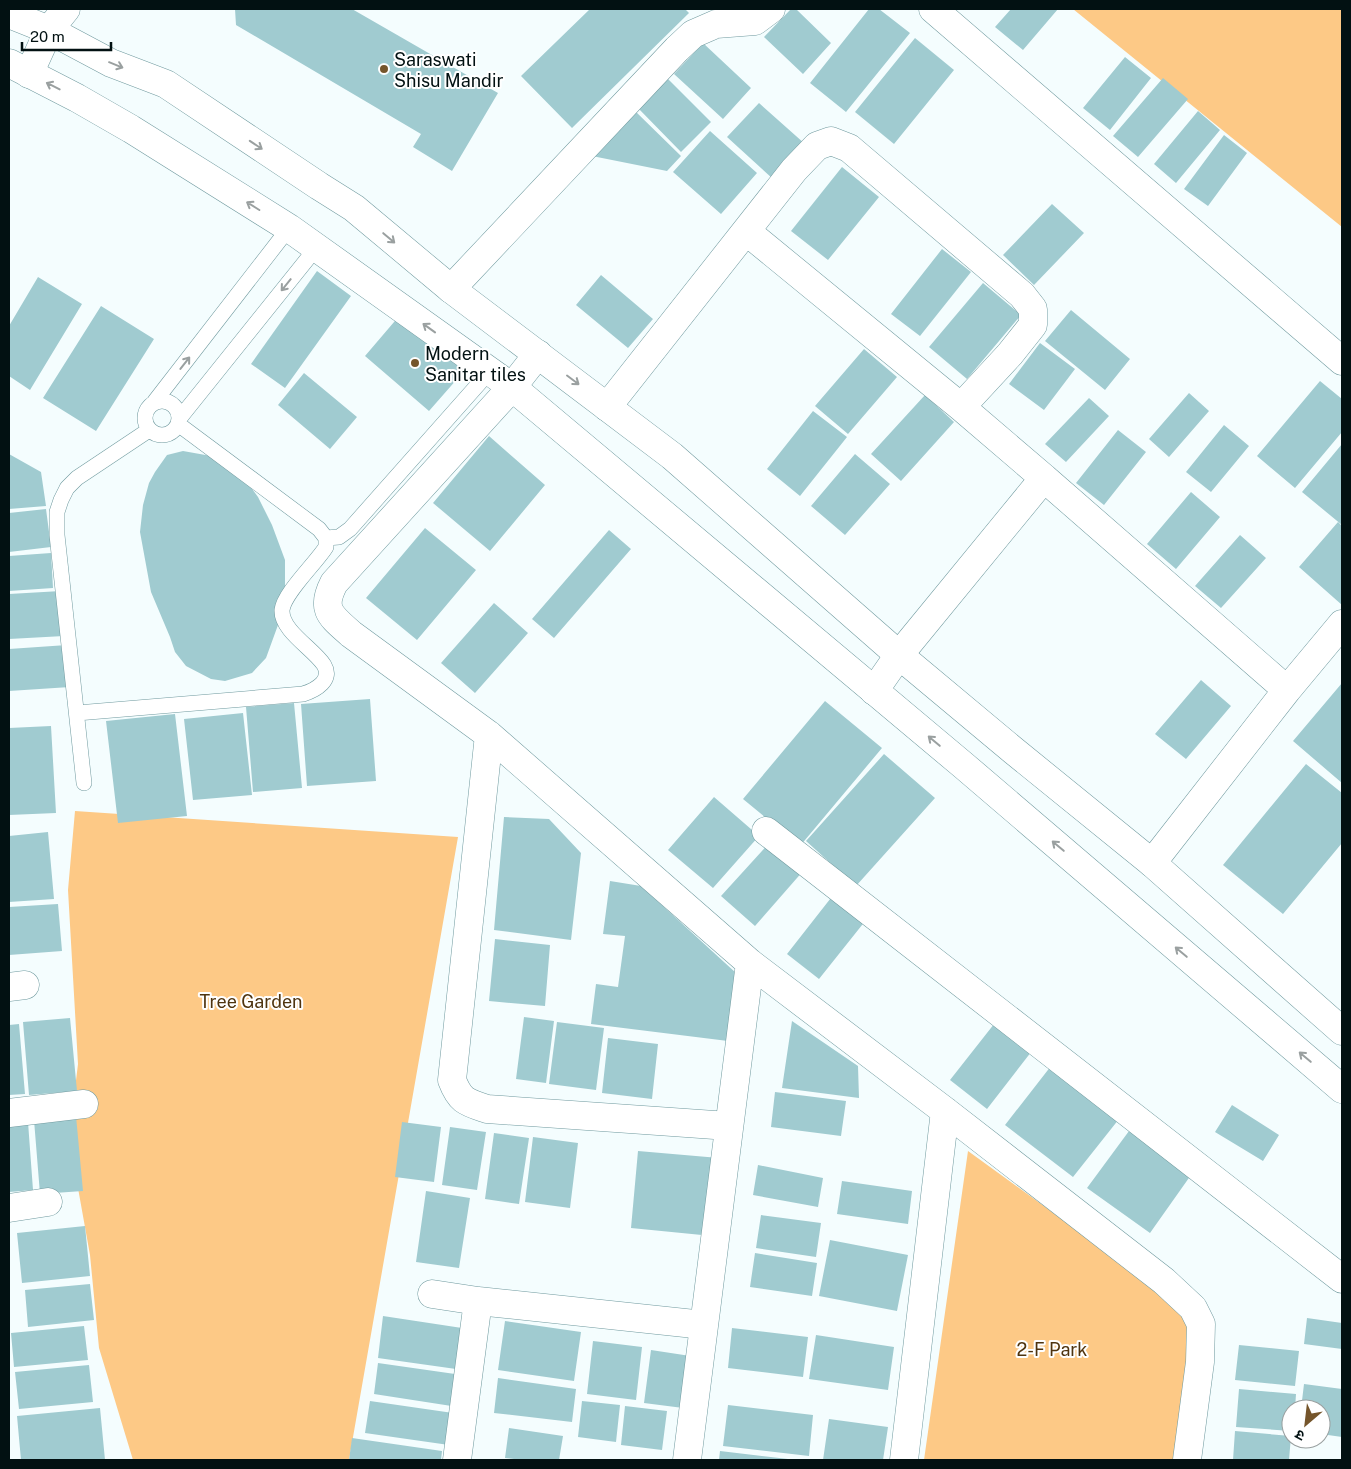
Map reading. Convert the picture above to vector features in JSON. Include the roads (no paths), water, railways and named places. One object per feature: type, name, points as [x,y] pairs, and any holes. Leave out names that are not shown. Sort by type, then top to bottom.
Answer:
[{"type":"street","points":[[66,9],[19,69],[77,98],[131,129],[289,228],[512,387],[874,691],[1342,1089]]},
{"type":"street","points":[[451,289],[693,34],[716,24],[755,21],[771,9]]},
{"type":"street","points":[[933,9],[1342,361]]},
{"type":"street","points":[[9,14],[49,30],[112,63],[166,84],[354,208],[451,289],[672,456],[900,655],[1152,863],[1342,1030]]},
{"type":"street","points":[[607,407],[794,170],[817,146],[831,140],[848,148],[1022,295],[1032,309],[1033,324],[1010,354],[961,407]]},
{"type":"street","points":[[746,231],[961,407],[1286,690]]},
{"type":"street","points":[[538,354],[512,387],[346,568],[334,583],[328,595],[328,608],[336,620],[351,634],[488,735],[750,963],[945,1111],[1170,1286],[1193,1308],[1201,1324],[1200,1352],[1187,1460]]},
{"type":"street","points":[[874,691],[900,655],[1044,478]]},
{"type":"street","points":[[1152,863],[1286,690],[1342,624]]},
{"type":"street","points":[[488,735],[452,1080],[458,1094],[470,1103],[487,1109],[729,1126]]},
{"type":"street","points":[[766,831],[1342,1279]]},
{"type":"street","points":[[686,1460],[750,963]]},
{"type":"street","points":[[9,1113],[84,1104]]},
{"type":"street","points":[[904,1460],[945,1111]]},
{"type":"street","points":[[9,1208],[48,1202]]},
{"type":"street","points":[[432,1294],[704,1325]]},
{"type":"street","points":[[457,1460],[478,1300]]},
{"type":"lane","points":[[289,228],[155,401],[150,404],[144,414],[144,420],[149,430],[153,433],[165,435],[175,429],[317,247]]},
{"type":"lane","points":[[326,538],[339,537],[350,529],[490,371]]},
{"type":"lane","points":[[77,713],[303,694],[314,691],[322,684],[326,675],[324,665],[294,634],[286,623],[282,612],[285,601],[326,547],[326,538],[319,529],[179,422],[178,413],[172,403],[161,400],[155,401]]},
{"type":"lane","points":[[84,783],[57,535],[57,512],[66,488],[77,478],[149,430]]},
{"type":"place","name":"Saraswati Shisu Mandir","points":[[384,69]]},
{"type":"place","name":"Modern Sanitar tiles","points":[[415,363]]},
{"type":"park label","name":"Tree Garden","points":[[251,1001]]},
{"type":"park label","name":"2-F Park","points":[[1052,1349]]}]
